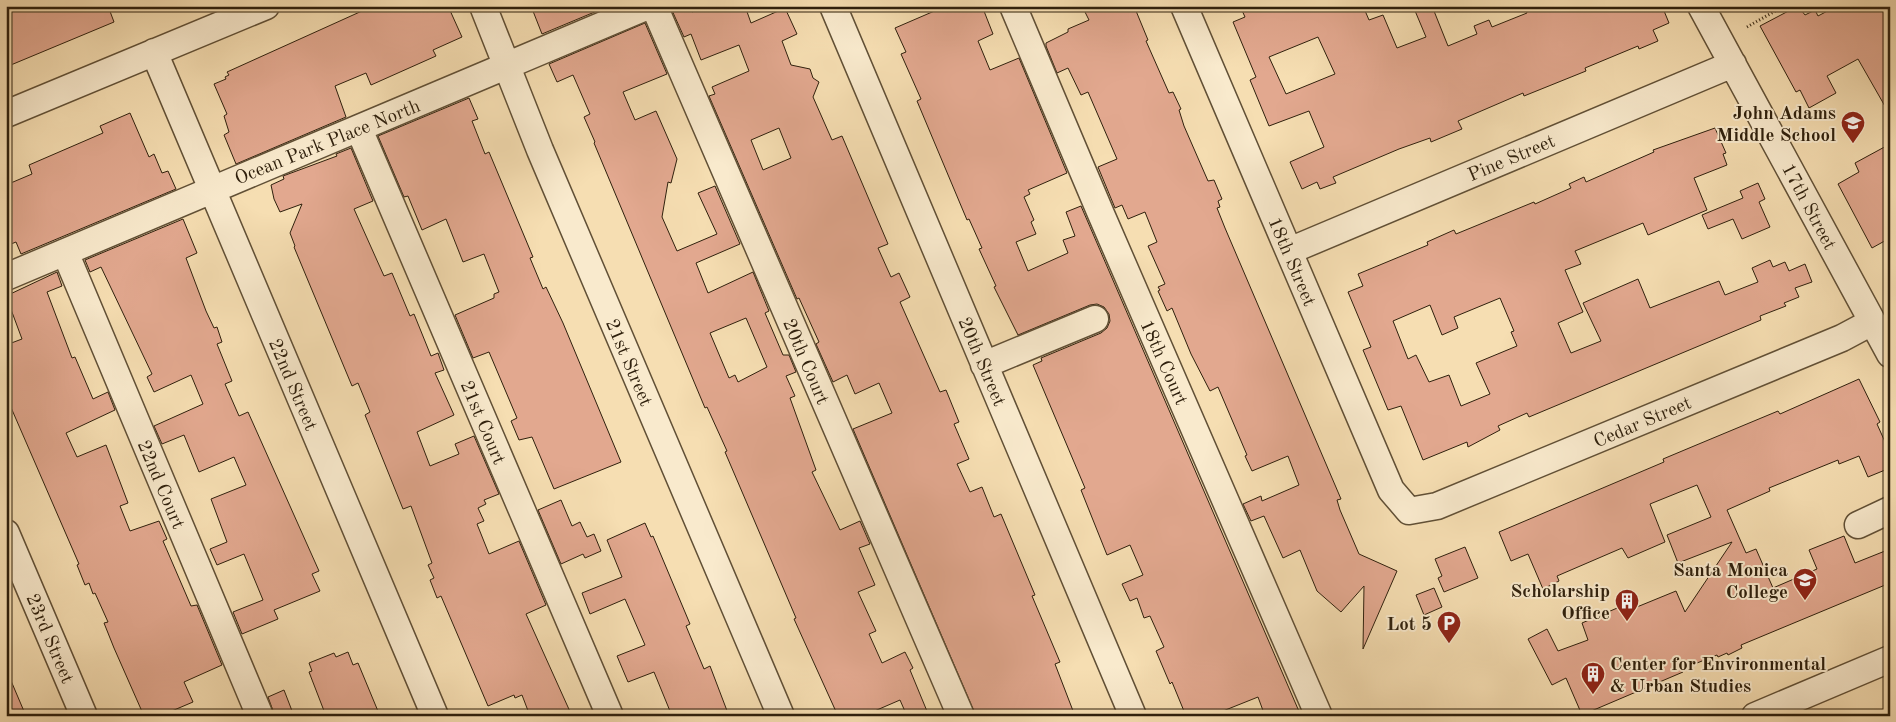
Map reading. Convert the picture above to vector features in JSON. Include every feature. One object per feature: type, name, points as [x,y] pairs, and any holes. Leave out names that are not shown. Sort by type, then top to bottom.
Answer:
[{"type":"street","points":[[6,114],[266,6]]},
{"type":"street","name":"21st Street","points":[[483,6],[781,716]]},
{"type":"street","name":"Ocean Park Place North","points":[[6,277],[648,6]]},
{"type":"street","name":"20th Court","points":[[654,6],[960,716]]},
{"type":"street","name":"20th Street","points":[[833,6],[1133,716]]},
{"type":"street","name":"18th Court","points":[[1013,6],[1101,214],[1319,716]]},
{"type":"street","name":"18th Street","points":[[1184,6],[1391,490],[1409,511]]},
{"type":"street","name":"17th Street","points":[[1701,6],[1890,354]]},
{"type":"street","name":"22nd Street","points":[[154,52],[435,716]]},
{"type":"street","name":"Pine Street","points":[[1289,251],[1733,64]]},
{"type":"street","name":"21st Court","points":[[359,129],[610,716]]},
{"type":"street","name":"22nd Court","points":[[65,252],[260,716]]},
{"type":"street","points":[[984,364],[1095,319]]},
{"type":"street","name":"Cedar Street","points":[[1409,511],[1438,506],[1842,338],[1872,322]]},
{"type":"street","points":[[1858,525],[1890,510]]},
{"type":"street","name":"23rd Street","points":[[6,534],[84,716]]},
{"type":"street","points":[[1755,716],[1890,659]]},
{"type":"path","points":[[1747,27],[1784,6]]},
{"type":"path","points":[[1805,6],[1807,8],[1810,6]]},
{"type":"building","points":[[6,6],[108,6],[114,22],[6,67]]},
{"type":"building","points":[[373,6],[448,6],[462,37],[433,50],[436,56],[371,85],[366,73],[335,86],[346,117],[236,164],[224,135],[229,132],[224,116],[227,114],[214,84],[226,79],[225,77],[229,75],[227,72]]},
{"type":"building","points":[[531,6],[609,6],[542,34]]},
{"type":"building","points":[[670,6],[689,6],[692,12],[703,6],[745,6],[751,23],[785,8],[797,34],[782,41],[791,65],[810,69],[813,78],[819,82],[813,97],[832,140],[842,136],[888,244],[878,248],[891,277],[899,273],[910,297],[900,302],[940,392],[946,390],[959,422],[954,424],[969,459],[957,464],[970,492],[982,487],[994,517],[1001,514],[1035,595],[1032,596],[1060,662],[1055,664],[1075,716],[976,716],[853,429],[892,413],[879,383],[855,394],[847,375],[833,382],[816,344],[819,342],[799,298],[797,299],[709,96],[715,94],[712,87],[749,71],[739,45],[701,60],[691,34],[684,37]],"holes":[[[779,128],[791,158],[763,170],[751,140]]]},
{"type":"building","points":[[946,6],[982,6],[993,34],[978,41],[990,70],[1019,58],[1067,173],[1028,190],[1030,194],[1024,197],[1034,220],[1031,222],[1036,234],[1016,242],[1028,271],[1068,253],[1063,240],[1075,236],[1066,212],[1081,206],[1301,716],[1265,716],[1258,697],[1223,711],[1225,716],[1186,716],[1172,682],[1170,684],[1156,651],[1164,647],[1150,616],[1144,618],[1137,598],[1130,601],[1122,584],[1143,575],[1130,545],[1107,555],[1081,490],[1085,488],[1033,365],[1042,361],[1041,358],[1101,333],[1107,328],[1110,321],[1109,314],[1104,307],[1097,304],[1090,305],[1018,335],[994,287],[996,286],[979,249],[982,248],[969,219],[967,220],[917,101],[921,99],[901,54],[906,52],[895,28]]},
{"type":"building","points":[[1082,6],[1134,6],[1148,40],[1146,41],[1169,93],[1173,92],[1181,109],[1179,110],[1184,126],[1208,181],[1214,180],[1222,199],[1218,201],[1220,207],[1217,208],[1341,499],[1337,500],[1340,510],[1359,554],[1397,571],[1363,649],[1364,586],[1341,612],[1317,591],[1300,550],[1283,558],[1264,516],[1251,521],[1243,504],[1261,496],[1262,501],[1299,485],[1288,456],[1252,471],[1218,387],[1210,391],[1191,354],[1172,308],[1167,311],[1158,291],[1160,290],[1158,287],[1165,284],[1148,246],[1157,242],[1145,212],[1128,219],[1122,205],[1115,208],[1098,167],[1117,159],[1088,92],[1081,95],[1068,68],[1057,73],[1046,46],[1046,43],[1068,32],[1068,29],[1089,20]]},
{"type":"building","points":[[1240,6],[1363,6],[1369,20],[1383,15],[1397,48],[1426,37],[1413,6],[1432,6],[1448,46],[1477,34],[1474,26],[1489,20],[1492,27],[1527,13],[1524,6],[1662,6],[1669,23],[1653,30],[1658,41],[1639,49],[1638,46],[1585,68],[1586,71],[1524,96],[1523,93],[1458,121],[1462,129],[1431,142],[1430,138],[1399,149],[1333,177],[1336,183],[1320,189],[1317,182],[1302,189],[1290,162],[1324,147],[1309,111],[1269,126],[1250,80],[1256,77],[1233,22],[1245,17]],"holes":[[[1318,37],[1335,74],[1286,94],[1269,57]]]},
{"type":"building","points":[[1798,6],[1805,15],[1815,10],[1818,16],[1837,6],[1885,6],[1890,15],[1890,115],[1858,59],[1827,76],[1836,93],[1809,108],[1800,90],[1796,92],[1760,26]]},
{"type":"building","points":[[645,23],[667,74],[623,92],[635,120],[656,111],[677,159],[671,183],[668,182],[662,217],[677,251],[717,234],[698,193],[715,186],[740,244],[696,263],[708,293],[753,272],[769,311],[765,313],[783,355],[789,355],[796,372],[786,376],[795,396],[790,398],[816,470],[812,472],[840,530],[860,521],[870,544],[859,548],[875,585],[858,592],[876,631],[869,634],[882,663],[905,652],[913,668],[910,670],[929,716],[907,716],[900,700],[863,716],[838,716],[794,619],[796,618],[725,452],[727,451],[707,407],[705,408],[594,143],[584,117],[590,114],[573,75],[557,82],[549,64]],"holes":[[[746,318],[767,367],[738,382],[735,375],[729,378],[710,333]]]},
{"type":"building","points":[[469,98],[478,119],[472,121],[485,154],[489,152],[533,257],[530,258],[543,289],[546,287],[563,323],[621,462],[554,489],[532,437],[519,440],[511,421],[517,418],[489,352],[473,358],[455,315],[494,298],[494,294],[499,292],[484,254],[463,262],[446,219],[422,230],[408,196],[404,197],[378,136]]},
{"type":"building","points":[[130,113],[149,157],[154,154],[162,173],[168,171],[176,189],[21,254],[16,242],[6,246],[6,185],[32,174],[29,165],[103,133],[100,126]]},
{"type":"building","points":[[1715,128],[1726,153],[1723,154],[1727,165],[1694,178],[1707,210],[1648,235],[1643,223],[1575,251],[1581,264],[1565,270],[1583,312],[1558,323],[1571,353],[1601,341],[1583,303],[1638,279],[1650,308],[1719,281],[1725,295],[1758,282],[1752,268],[1770,260],[1773,267],[1785,262],[1789,271],[1805,264],[1812,282],[1795,288],[1799,297],[1784,303],[1786,306],[1760,316],[1761,320],[1529,417],[1527,413],[1498,426],[1500,430],[1468,447],[1467,442],[1423,460],[1401,406],[1388,410],[1363,350],[1371,347],[1348,292],[1363,286],[1358,274],[1428,245],[1427,242],[1454,230],[1456,234],[1534,202],[1535,204],[1571,188],[1569,184],[1584,177],[1586,182],[1654,152],[1653,150]],"holes":[[[1500,298],[1514,331],[1511,332],[1517,346],[1476,363],[1490,394],[1461,406],[1449,375],[1429,382],[1416,355],[1408,359],[1393,321],[1430,305],[1442,335],[1458,328],[1454,317]]]},
{"type":"building","points":[[1890,144],[1890,238],[1872,248],[1838,184],[1859,172],[1855,163]]},
{"type":"building","points":[[351,148],[373,201],[354,209],[384,276],[392,273],[410,316],[414,314],[431,356],[438,353],[444,370],[435,373],[454,415],[417,432],[430,466],[459,454],[455,444],[474,436],[499,494],[484,500],[486,504],[478,508],[484,521],[477,524],[489,554],[519,541],[546,605],[526,614],[572,716],[530,716],[522,695],[515,698],[514,695],[488,706],[441,596],[437,598],[430,580],[434,578],[428,565],[432,563],[411,506],[403,509],[365,415],[370,412],[358,383],[352,386],[294,247],[290,233],[302,204],[280,212],[274,199],[271,185],[284,179],[283,176],[337,156],[336,154]]},
{"type":"building","points":[[1758,183],[1765,199],[1759,202],[1770,227],[1742,239],[1733,219],[1708,229],[1702,215],[1743,198],[1740,191]]},
{"type":"building","points":[[183,219],[197,253],[186,258],[206,311],[214,328],[217,327],[222,342],[217,344],[232,381],[225,384],[239,416],[248,412],[319,571],[312,574],[320,591],[274,610],[278,619],[242,634],[233,612],[263,600],[244,554],[217,565],[210,549],[227,542],[211,499],[246,485],[234,457],[199,472],[184,435],[162,444],[154,426],[203,404],[191,375],[154,392],[147,377],[152,374],[101,267],[90,272],[85,260]]},
{"type":"building","points":[[57,272],[62,286],[47,292],[72,358],[75,357],[93,399],[108,392],[115,410],[66,433],[77,457],[106,445],[128,503],[120,506],[130,531],[159,521],[167,539],[163,541],[191,606],[197,605],[222,665],[184,682],[193,702],[160,716],[144,716],[104,623],[108,622],[89,583],[85,585],[77,565],[79,564],[6,396],[6,345],[22,339],[6,296]]},
{"type":"building","points":[[1859,379],[1880,422],[1877,424],[1890,453],[1890,468],[1868,477],[1859,456],[1839,464],[1838,460],[1769,488],[1770,491],[1727,510],[1746,553],[1756,549],[1773,588],[1817,569],[1809,550],[1844,536],[1855,563],[1890,549],[1890,583],[1741,645],[1742,648],[1728,655],[1727,653],[1718,657],[1717,655],[1682,669],[1683,672],[1582,715],[1566,678],[1552,685],[1528,639],[1547,629],[1558,651],[1588,640],[1582,623],[1629,603],[1632,609],[1676,591],[1685,612],[1732,542],[1678,563],[1667,535],[1711,517],[1697,485],[1650,504],[1665,542],[1628,558],[1622,548],[1557,576],[1559,581],[1543,589],[1528,554],[1511,561],[1499,532],[1664,462],[1663,459],[1778,411],[1780,414]]},
{"type":"building","points":[[561,500],[572,526],[580,522],[587,537],[594,534],[601,551],[585,558],[583,554],[561,564],[538,510]]},
{"type":"building","points":[[645,523],[651,537],[653,536],[690,624],[686,626],[704,669],[710,666],[729,716],[672,716],[654,672],[628,682],[617,656],[645,645],[625,599],[590,614],[582,593],[622,577],[607,540]]},
{"type":"building","points":[[1465,547],[1478,578],[1444,592],[1438,578],[1442,576],[1435,559]]},
{"type":"building","points":[[1434,588],[1442,607],[1424,615],[1416,595]]},
{"type":"building","points":[[348,652],[353,665],[358,663],[380,716],[326,716],[309,672],[312,671],[309,663],[334,653],[336,657]]},
{"type":"building","points":[[6,669],[26,716],[6,716]]},
{"type":"building","points":[[284,690],[294,716],[275,716],[268,697]]},
{"type":"place","name":"John Adams Middle School","points":[[1853,144]]},
{"type":"place","name":"Santa Monica College","points":[[1805,601]]},
{"type":"place","name":"Scholarship Office","points":[[1627,622]]},
{"type":"place","name":"Lot 5","points":[[1449,644]]},
{"type":"place","name":"Center for Environmental & Urban Studies","points":[[1593,695]]}]
